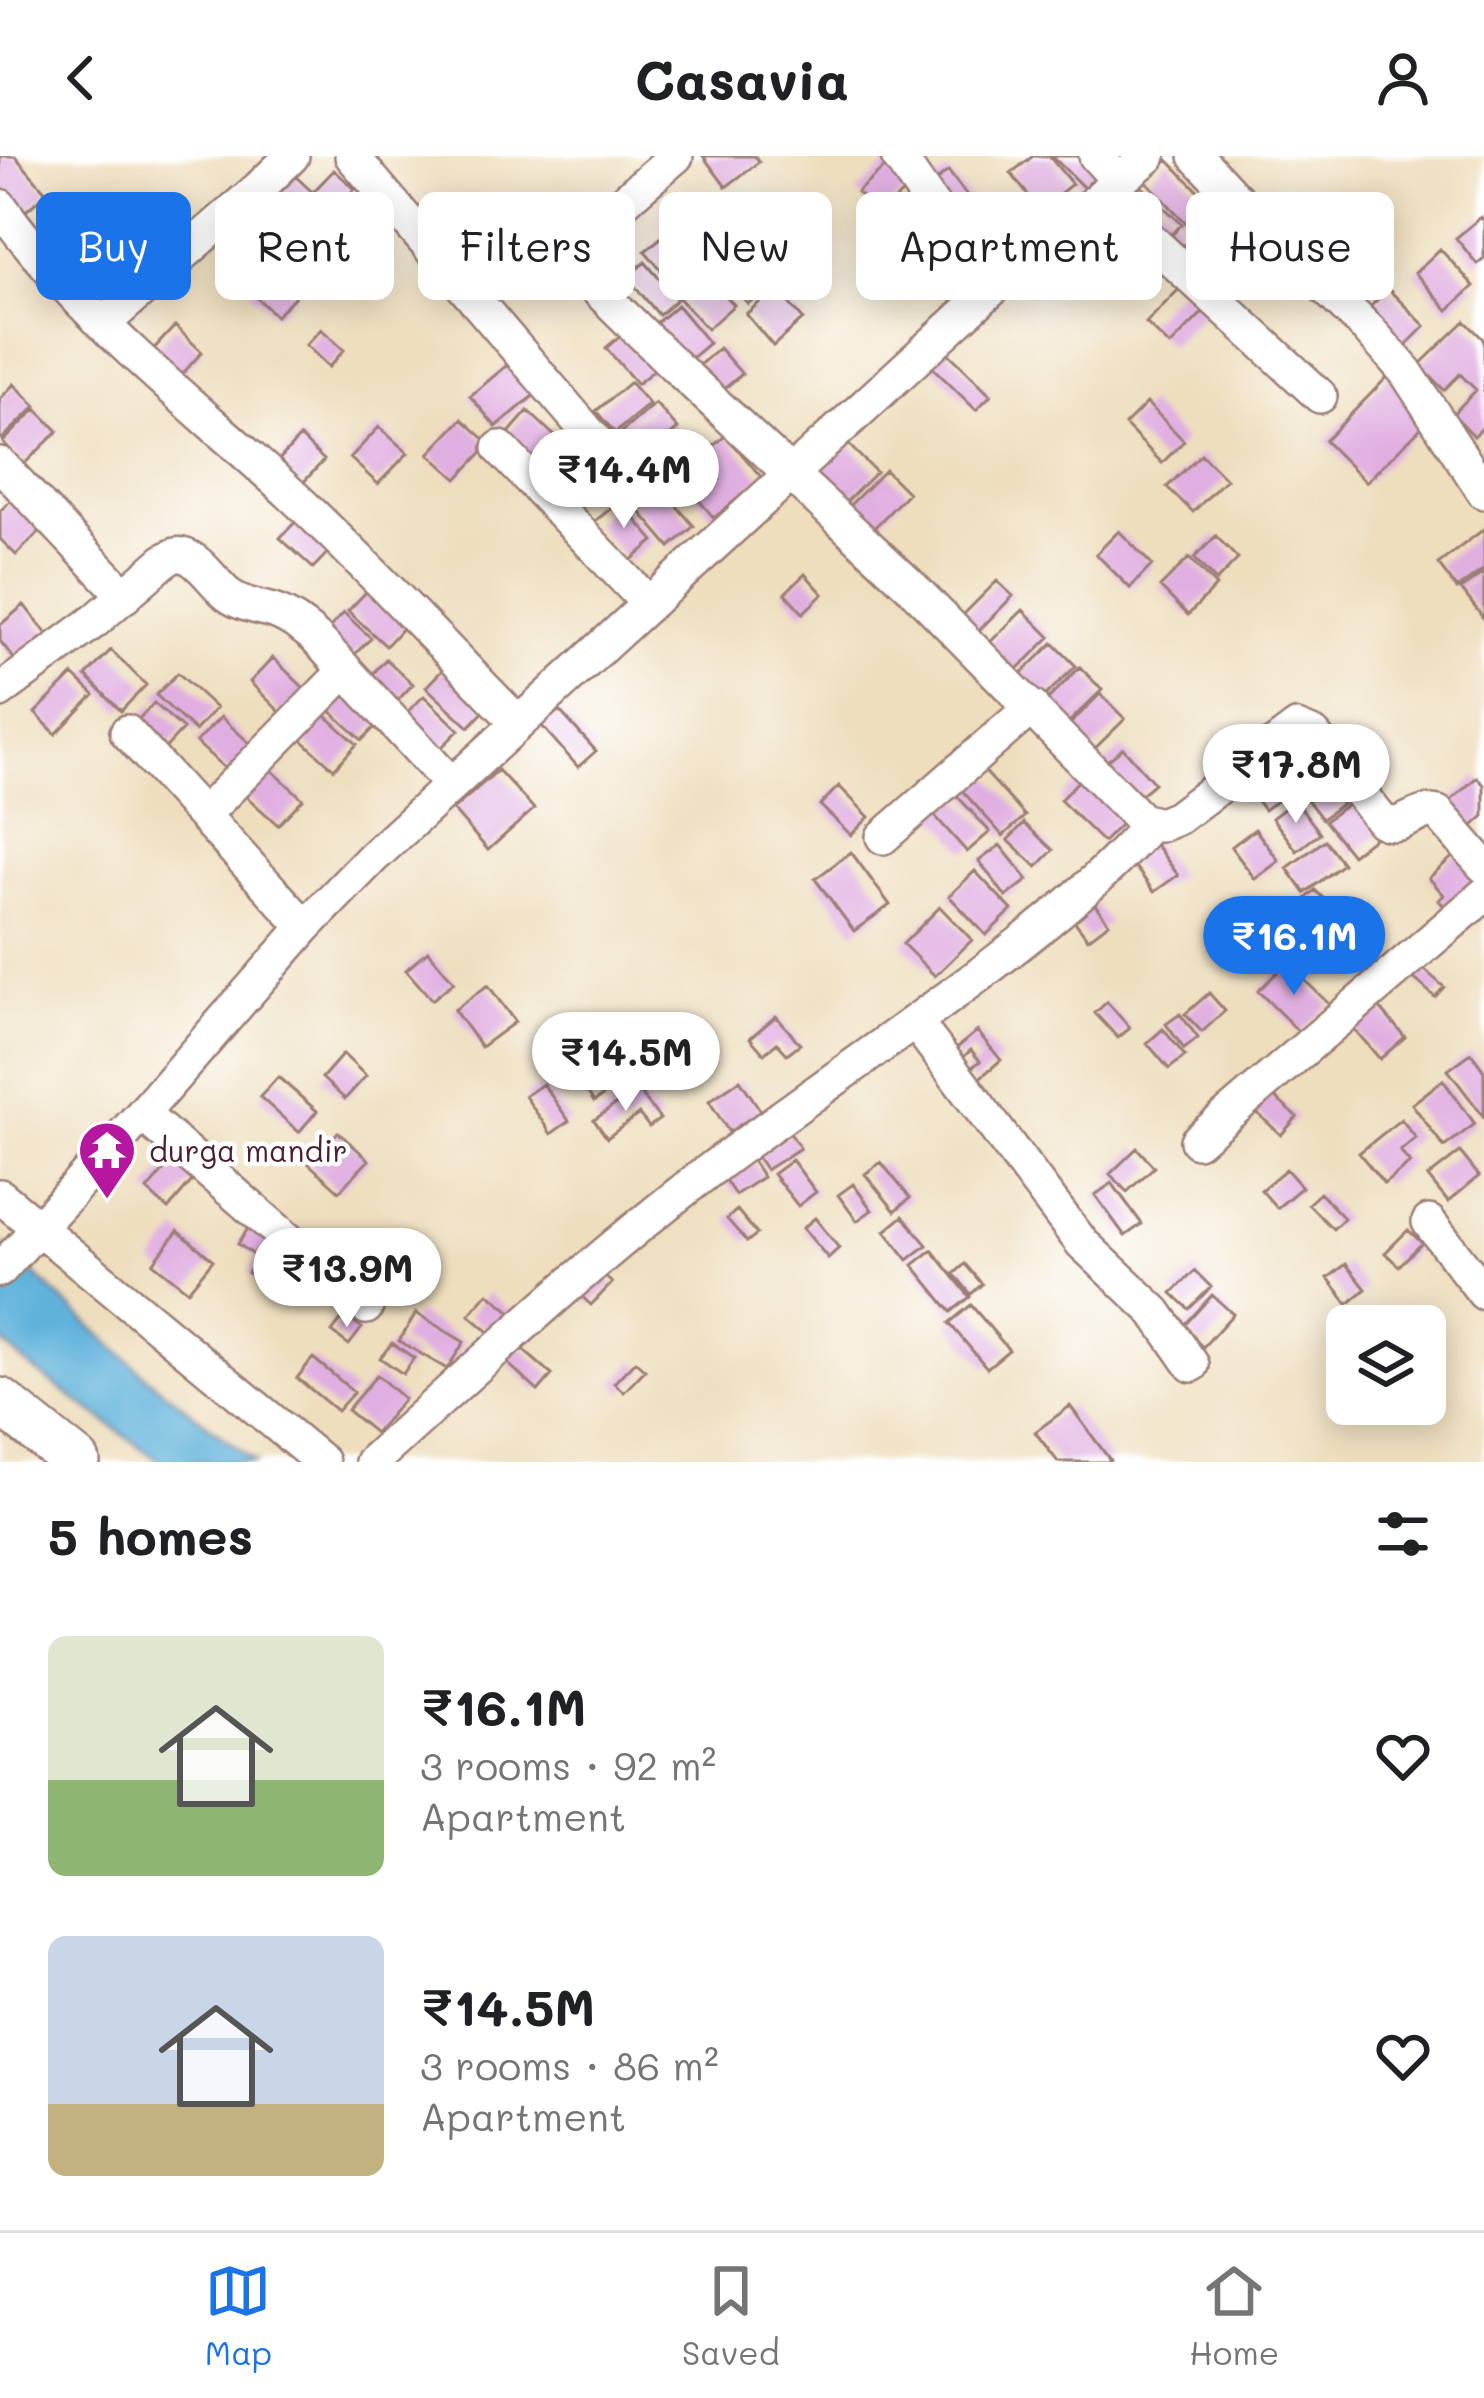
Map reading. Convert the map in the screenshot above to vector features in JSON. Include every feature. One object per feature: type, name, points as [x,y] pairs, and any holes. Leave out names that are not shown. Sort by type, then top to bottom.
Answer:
[{"type":"main road","points":[[0,1402],[77,1462]]},
{"type":"street","points":[[104,322],[292,156]]},
{"type":"street","points":[[352,156],[628,480]]},
{"type":"street","points":[[676,156],[553,261],[674,365],[912,587],[1123,803],[1150,824],[1177,818],[1297,728],[1314,735],[1382,821],[1400,824],[1420,813],[1438,813],[1484,866]]},
{"type":"street","points":[[898,156],[923,192]]},
{"type":"street","points":[[1149,156],[1106,177],[1320,396]]},
{"type":"street","points":[[1196,156],[1406,372],[1484,492]]},
{"type":"street","points":[[0,206],[104,322],[292,496],[518,722]]},
{"type":"street","points":[[20,1247],[305,927],[450,783],[981,300]]},
{"type":"street","points":[[500,448],[648,602]]},
{"type":"street","points":[[0,464],[125,596]]},
{"type":"street","points":[[0,691],[164,561],[183,555],[229,595],[296,621],[315,637],[450,783]]},
{"type":"street","points":[[203,814],[345,671]]},
{"type":"street","points":[[883,837],[1033,707]]},
{"type":"street","points":[[127,731],[305,927]]},
{"type":"street","points":[[373,1462],[621,1240],[718,1164],[916,1023],[1082,892],[1150,824]]},
{"type":"street","points":[[1197,1141],[1484,895]]},
{"type":"street","points":[[916,1023],[1082,1244],[1155,1312],[1192,1364]]},
{"type":"street","points":[[142,1114],[366,1307]]},
{"type":"street","points":[[0,1196],[20,1247],[322,1462]]},
{"type":"street","points":[[1429,1222],[1484,1293]]},
{"type":"water","points":[[0,1243],[150,1380],[255,1462],[161,1462],[25,1363],[0,1340]]},
{"type":"building","points":[[0,156],[15,156],[46,192],[36,192],[36,202],[20,216],[0,193]]},
{"type":"building","points":[[703,156],[755,156],[759,162],[726,187]]},
{"type":"building","points":[[1033,156],[1049,156],[1072,184],[1062,192],[1025,192],[1011,173]]},
{"type":"building","points":[[1052,156],[1085,156],[1101,172],[1085,189]]},
{"type":"building","points":[[1168,160],[1199,192],[1186,192],[1186,223],[1162,192],[1146,181]]},
{"type":"building","points":[[891,162],[912,185],[904,192],[857,192]]},
{"type":"building","points":[[334,170],[355,189],[352,192],[314,191]]},
{"type":"building","points":[[948,171],[964,192],[932,192],[928,187]]},
{"type":"building","points":[[294,175],[312,192],[278,192]]},
{"type":"building","points":[[1162,205],[1182,224],[1165,242],[1162,239]]},
{"type":"building","points":[[1481,217],[1484,258],[1477,264],[1456,238]]},
{"type":"building","points":[[659,239],[659,268],[645,251]]},
{"type":"building","points":[[1440,249],[1474,286],[1448,310],[1415,273]]},
{"type":"building","points":[[645,262],[659,278],[659,300],[676,300],[659,315],[635,286],[635,270]]},
{"type":"building","points":[[1182,286],[1186,300],[1197,300],[1206,309],[1170,346],[1146,323]]},
{"type":"building","points":[[1394,295],[1425,326],[1403,348],[1366,311],[1377,300],[1394,300]]},
{"type":"building","points":[[259,300],[291,300],[276,316]]},
{"type":"building","points":[[681,300],[729,300],[734,305],[707,329]]},
{"type":"building","points":[[762,300],[786,300],[803,319],[773,346],[746,314]]},
{"type":"building","points":[[677,305],[709,343],[681,367],[649,329]]},
{"type":"building","points":[[1465,321],[1484,340],[1484,426],[1474,436],[1453,414],[1476,390],[1460,374],[1444,390],[1419,365]]},
{"type":"building","points":[[175,326],[202,352],[176,381],[148,355]]},
{"type":"building","points":[[321,329],[344,350],[329,367],[306,345]]},
{"type":"building","points":[[628,329],[659,366],[637,384],[606,348]]},
{"type":"building","points":[[942,347],[991,395],[976,410],[927,362]]},
{"type":"building","points":[[719,348],[742,374],[719,393],[697,367]]},
{"type":"building","points":[[512,361],[538,392],[496,427],[470,396]]},
{"type":"building","points":[[1395,369],[1426,423],[1366,482],[1325,441]]},
{"type":"building","points":[[630,382],[649,404],[615,433],[596,411]]},
{"type":"building","points":[[14,384],[36,406],[2,439],[0,399]]},
{"type":"building","points":[[655,403],[678,429],[640,461],[618,435]]},
{"type":"building","points":[[1147,403],[1184,441],[1162,463],[1125,425]]},
{"type":"building","points":[[36,409],[58,431],[24,464],[3,442]]},
{"type":"building","points":[[528,411],[558,439],[535,463],[506,436]]},
{"type":"building","points":[[462,419],[490,444],[457,479],[429,454]]},
{"type":"building","points":[[379,427],[408,453],[378,484],[350,458]]},
{"type":"building","points":[[726,435],[762,478],[714,518],[678,476]]},
{"type":"building","points":[[300,437],[324,460],[300,486],[276,463]]},
{"type":"building","points":[[573,440],[600,472],[565,502],[537,470]]},
{"type":"building","points":[[844,440],[876,472],[845,503],[813,471]]},
{"type":"building","points":[[1201,454],[1226,479],[1193,512],[1167,487]]},
{"type":"building","points":[[885,470],[908,493],[871,531],[847,508]]},
{"type":"building","points":[[654,480],[694,526],[670,547],[630,500]]},
{"type":"building","points":[[14,497],[44,527],[16,555],[0,539],[0,511]]},
{"type":"building","points":[[620,501],[654,541],[629,562],[594,522]]},
{"type":"building","points":[[303,514],[336,544],[313,568],[280,538]]},
{"type":"building","points":[[1484,529],[1484,569],[1457,589],[1438,564]]},
{"type":"building","points":[[1119,531],[1152,565],[1130,588],[1096,554]]},
{"type":"building","points":[[1216,536],[1238,559],[1216,581],[1194,558]]},
{"type":"building","points":[[1189,558],[1216,586],[1188,615],[1160,587]]},
{"type":"building","points":[[1484,572],[1484,619],[1461,589]]},
{"type":"building","points":[[805,574],[823,594],[803,613],[785,593]]},
{"type":"building","points":[[997,581],[1013,596],[973,636],[958,620]]},
{"type":"building","points":[[370,588],[407,623],[386,646],[348,611]]},
{"type":"building","points":[[24,605],[47,634],[15,660],[0,641],[0,625]]},
{"type":"building","points":[[1023,610],[1050,637],[1014,673],[986,646]]},
{"type":"building","points":[[344,613],[371,638],[351,658],[324,633]]},
{"type":"building","points":[[1053,643],[1076,666],[1044,697],[1021,674]]},
{"type":"building","points":[[111,650],[146,685],[121,711],[86,676]]},
{"type":"building","points":[[273,658],[312,696],[288,720],[250,682]]},
{"type":"building","points":[[386,659],[413,684],[395,703],[369,678]]},
{"type":"building","points":[[1080,667],[1102,690],[1066,725],[1044,703]]},
{"type":"building","points":[[443,669],[486,709],[469,727],[426,687]]},
{"type":"building","points":[[178,673],[216,708],[195,731],[156,695]]},
{"type":"building","points":[[73,675],[94,695],[56,734],[35,713]]},
{"type":"building","points":[[344,683],[383,719],[362,740],[324,705]]},
{"type":"building","points":[[1100,694],[1125,719],[1090,753],[1066,728]]},
{"type":"building","points":[[424,696],[459,730],[438,751],[403,716]]},
{"type":"building","points":[[154,703],[183,729],[159,755],[130,728]]},
{"type":"building","points":[[317,708],[357,744],[334,769],[294,733]]},
{"type":"building","points":[[559,710],[596,751],[578,767],[541,725]]},
{"type":"building","points":[[221,717],[257,750],[233,776],[196,742]]},
{"type":"building","points":[[1300,731],[1324,761],[1301,778],[1278,749]]},
{"type":"building","points":[[1123,748],[1154,783],[1131,803],[1100,767]]},
{"type":"building","points":[[1261,761],[1286,794],[1264,810],[1239,777]]},
{"type":"building","points":[[263,762],[303,799],[278,825],[238,789]]},
{"type":"building","points":[[980,766],[1025,816],[1003,836],[958,786]]},
{"type":"building","points":[[1326,766],[1351,797],[1322,819],[1298,788]]},
{"type":"building","points":[[498,770],[534,809],[488,850],[453,810]]},
{"type":"building","points":[[1082,777],[1125,820],[1103,842],[1060,800]]},
{"type":"building","points":[[1477,777],[1484,785],[1484,816],[1467,831],[1445,806]]},
{"type":"building","points":[[839,786],[869,817],[851,835],[820,805]]},
{"type":"building","points":[[949,787],[990,832],[967,852],[927,807]]},
{"type":"building","points":[[1295,800],[1320,833],[1297,851],[1272,818]]},
{"type":"building","points":[[1353,800],[1379,834],[1352,855],[1325,821]]},
{"type":"building","points":[[1024,823],[1053,850],[1037,867],[1008,840]]},
{"type":"building","points":[[1255,829],[1279,861],[1255,879],[1231,847]]},
{"type":"building","points":[[1150,837],[1178,875],[1154,892],[1126,855]]},
{"type":"building","points":[[1325,840],[1343,864],[1305,893],[1287,868]]},
{"type":"building","points":[[1000,845],[1028,880],[1006,897],[979,861]]},
{"type":"building","points":[[1459,851],[1483,878],[1447,910],[1439,900],[1444,895],[1429,878]]},
{"type":"building","points":[[851,852],[890,905],[854,931],[815,879]]},
{"type":"building","points":[[975,871],[1012,910],[986,935],[949,896]]},
{"type":"building","points":[[1315,890],[1332,907],[1296,941],[1280,924]]},
{"type":"building","points":[[1093,902],[1109,923],[1088,939],[1072,918]]},
{"type":"building","points":[[940,907],[972,940],[935,976],[903,944]]},
{"type":"building","points":[[1336,915],[1359,937],[1336,962],[1312,939]]},
{"type":"building","points":[[428,951],[454,982],[432,1000],[406,970]]},
{"type":"building","points":[[1287,963],[1329,1004],[1300,1033],[1258,991]]},
{"type":"building","points":[[1418,964],[1444,987],[1435,997],[1409,974]]},
{"type":"building","points":[[488,985],[515,1022],[481,1047],[454,1010]]},
{"type":"building","points":[[1209,993],[1225,1011],[1202,1032],[1185,1014]]},
{"type":"building","points":[[1373,1000],[1405,1037],[1380,1059],[1348,1022]]},
{"type":"building","points":[[1107,1002],[1130,1028],[1118,1038],[1095,1013]]},
{"type":"building","points":[[1180,1014],[1198,1038],[1184,1049],[1166,1024]]},
{"type":"building","points":[[776,1016],[800,1044],[787,1054],[777,1043],[764,1054],[750,1038]]},
{"type":"building","points":[[1163,1029],[1185,1056],[1169,1069],[1147,1043]]},
{"type":"building","points":[[977,1031],[1001,1060],[974,1083],[965,1073],[980,1061],[971,1050],[959,1061],[952,1052]]},
{"type":"building","points":[[607,1043],[631,1076],[594,1102],[571,1068]]},
{"type":"building","points":[[1471,1053],[1484,1071],[1484,1117],[1448,1070]]},
{"type":"building","points":[[343,1054],[366,1076],[345,1099],[322,1078]]},
{"type":"building","points":[[278,1077],[317,1111],[299,1132],[260,1097]]},
{"type":"building","points":[[740,1080],[761,1111],[729,1132],[709,1101]]},
{"type":"building","points":[[1443,1080],[1475,1124],[1444,1147],[1412,1104]]},
{"type":"building","points":[[543,1084],[569,1121],[551,1134],[525,1096]]},
{"type":"building","points":[[637,1089],[660,1119],[649,1127],[639,1114],[607,1138],[594,1120]]},
{"type":"building","points":[[1269,1092],[1297,1117],[1281,1135],[1253,1109]]},
{"type":"building","points":[[1401,1119],[1416,1138],[1400,1151],[1410,1163],[1384,1184],[1359,1153]]},
{"type":"building","points":[[338,1132],[369,1160],[339,1191],[309,1164]]},
{"type":"building","points":[[790,1133],[800,1148],[766,1170],[756,1156]]},
{"type":"building","points":[[1137,1148],[1154,1167],[1127,1192],[1110,1174]]},
{"type":"building","points":[[1460,1152],[1479,1176],[1448,1202],[1428,1177]]},
{"type":"building","points":[[177,1155],[198,1174],[168,1209],[147,1190]]},
{"type":"building","points":[[751,1159],[763,1177],[735,1195],[723,1177]]},
{"type":"building","points":[[792,1160],[816,1192],[798,1206],[773,1174]]},
{"type":"building","points":[[881,1162],[910,1198],[895,1211],[865,1174]]},
{"type":"building","points":[[1286,1169],[1302,1187],[1277,1208],[1261,1190]]},
{"type":"building","points":[[1112,1183],[1142,1224],[1125,1236],[1095,1195]]},
{"type":"building","points":[[853,1184],[872,1210],[857,1221],[838,1195]]},
{"type":"building","points":[[1320,1193],[1344,1218],[1333,1229],[1308,1204]]},
{"type":"building","points":[[737,1210],[757,1234],[747,1242],[727,1219]]},
{"type":"building","points":[[903,1216],[927,1245],[908,1260],[885,1231]]},
{"type":"building","points":[[815,1218],[839,1248],[828,1258],[803,1228]]},
{"type":"building","points":[[249,1227],[290,1257],[269,1288],[248,1273],[258,1258],[238,1244]]},
{"type":"building","points":[[1408,1230],[1422,1243],[1399,1266],[1385,1253]]},
{"type":"building","points":[[178,1231],[213,1260],[188,1291],[153,1263]]},
{"type":"building","points":[[932,1250],[970,1297],[951,1312],[913,1265]]},
{"type":"building","points":[[965,1264],[982,1284],[971,1294],[954,1274]]},
{"type":"building","points":[[1346,1264],[1366,1289],[1348,1304],[1328,1278]]},
{"type":"building","points":[[1195,1271],[1211,1287],[1189,1309],[1172,1293]]},
{"type":"building","points":[[601,1273],[612,1283],[591,1305],[580,1295]]},
{"type":"building","points":[[488,1293],[515,1315],[496,1338],[469,1315]]},
{"type":"building","points":[[1212,1295],[1233,1314],[1203,1347],[1182,1328]]},
{"type":"building","points":[[971,1305],[1009,1350],[987,1368],[949,1323]]},
{"type":"building","points":[[416,1313],[464,1342],[447,1369],[399,1341]]},
{"type":"building","points":[[345,1315],[362,1328],[349,1345],[332,1332]]},
{"type":"building","points":[[514,1342],[552,1375],[538,1391],[501,1357]]},
{"type":"building","points":[[392,1343],[414,1358],[403,1374],[380,1358]]},
{"type":"building","points":[[313,1358],[354,1392],[337,1411],[297,1378]]},
{"type":"building","points":[[635,1361],[645,1370],[624,1392],[614,1383]]},
{"type":"building","points":[[377,1375],[404,1399],[375,1433],[347,1410]]},
{"type":"building","points":[[1070,1406],[1110,1460],[1058,1462],[1035,1432]]},
{"type":"place","name":"durga mandir","points":[[107,1201]]}]
